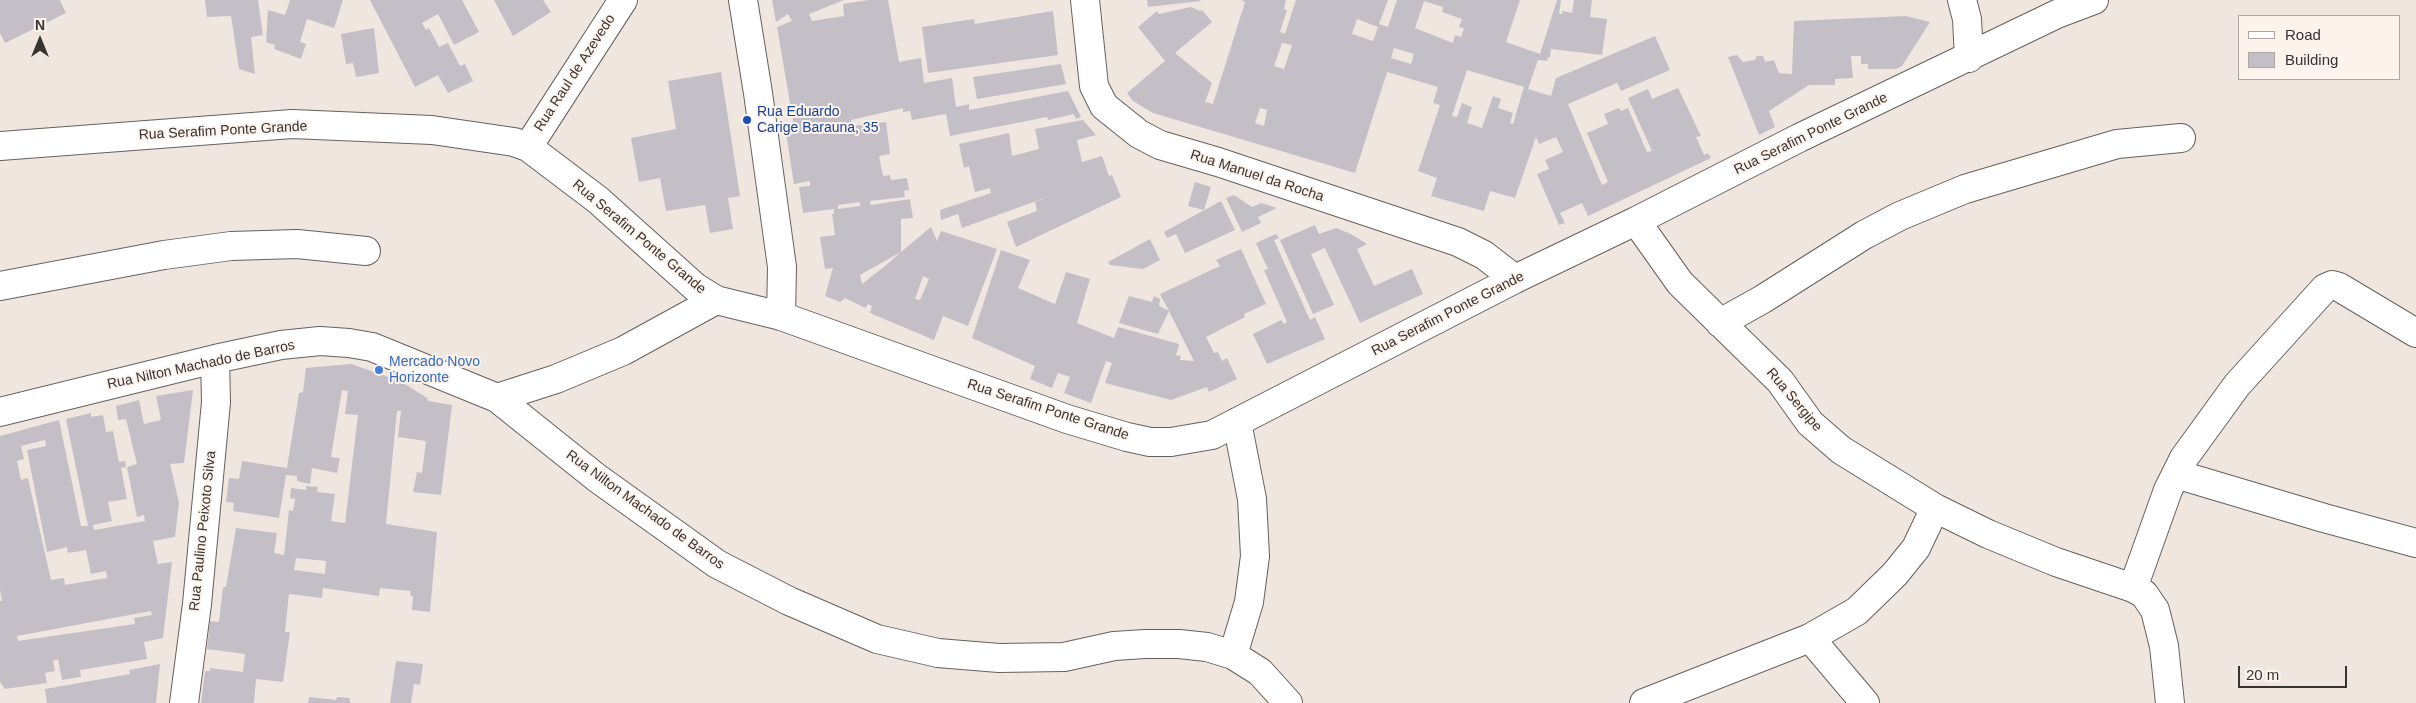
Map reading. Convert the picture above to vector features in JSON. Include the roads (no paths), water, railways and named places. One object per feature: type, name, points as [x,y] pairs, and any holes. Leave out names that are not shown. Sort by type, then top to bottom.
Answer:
[{"type":"street","name":"Rua Raul de Azevedo","points":[[528,147],[623,0]]},
{"type":"street","points":[[743,0],[782,267],[781,316]]},
{"type":"street","name":"Rua Manuel da Rocha","points":[[1085,0],[1094,86],[1104,106],[1139,134],[1160,145],[1218,162],[1458,242],[1484,255],[1515,279]]},
{"type":"street","points":[[1962,0],[1967,19],[1969,58]]},
{"type":"street","name":"Rua Serafim Ponte Grande","points":[[0,146],[292,124],[432,130],[514,142],[528,147],[598,200],[694,287],[716,300],[781,316],[1067,419],[1127,437],[1150,442],[1172,442],[1212,435],[1515,279],[1636,221],[1799,138],[1969,58],[2057,14],[2094,0]]},
{"type":"street","points":[[1720,323],[1763,299],[1864,235],[1900,216],[1947,196],[2117,144],[2181,138]]},
{"type":"street","name":"Rua Sergipe","points":[[1636,221],[1680,283],[1780,381],[1810,423],[1841,450],[1935,508],[2056,562],[2133,588]]},
{"type":"street","points":[[0,286],[164,255],[232,246],[297,244],[366,250]]},
{"type":"street","points":[[2170,703],[2164,646],[2155,610],[2144,594],[2133,588],[2168,490],[2184,458],[2237,385],[2325,288],[2332,286],[2340,287],[2416,333]]},
{"type":"street","points":[[497,398],[556,379],[623,351],[716,300]]},
{"type":"street","name":"Rua Nilton Machado de Barros","points":[[0,412],[215,359],[281,345],[320,342],[349,343],[392,354],[497,398],[597,478],[717,564],[789,601],[877,640],[938,653],[999,658],[1064,657],[1114,646],[1145,644],[1207,647],[1232,655],[1260,672],[1288,703]]},
{"type":"street","name":"Rua Paulino Peixoto Silva","points":[[184,703],[216,402],[215,359]]},
{"type":"street","points":[[1232,655],[1249,602],[1255,556],[1252,499],[1238,422]]},
{"type":"street","points":[[2176,474],[2416,543]]},
{"type":"street","points":[[1644,703],[1810,638],[1857,611],[1895,574],[1916,548],[1935,508]]},
{"type":"street","points":[[1810,638],[1865,703]]},
{"type":"place","name":"Rua Eduardo Carige Barauna, 35","points":[[747,120]]},
{"type":"place","name":"Mercado Novo Horizonte","points":[[379,370]]}]
